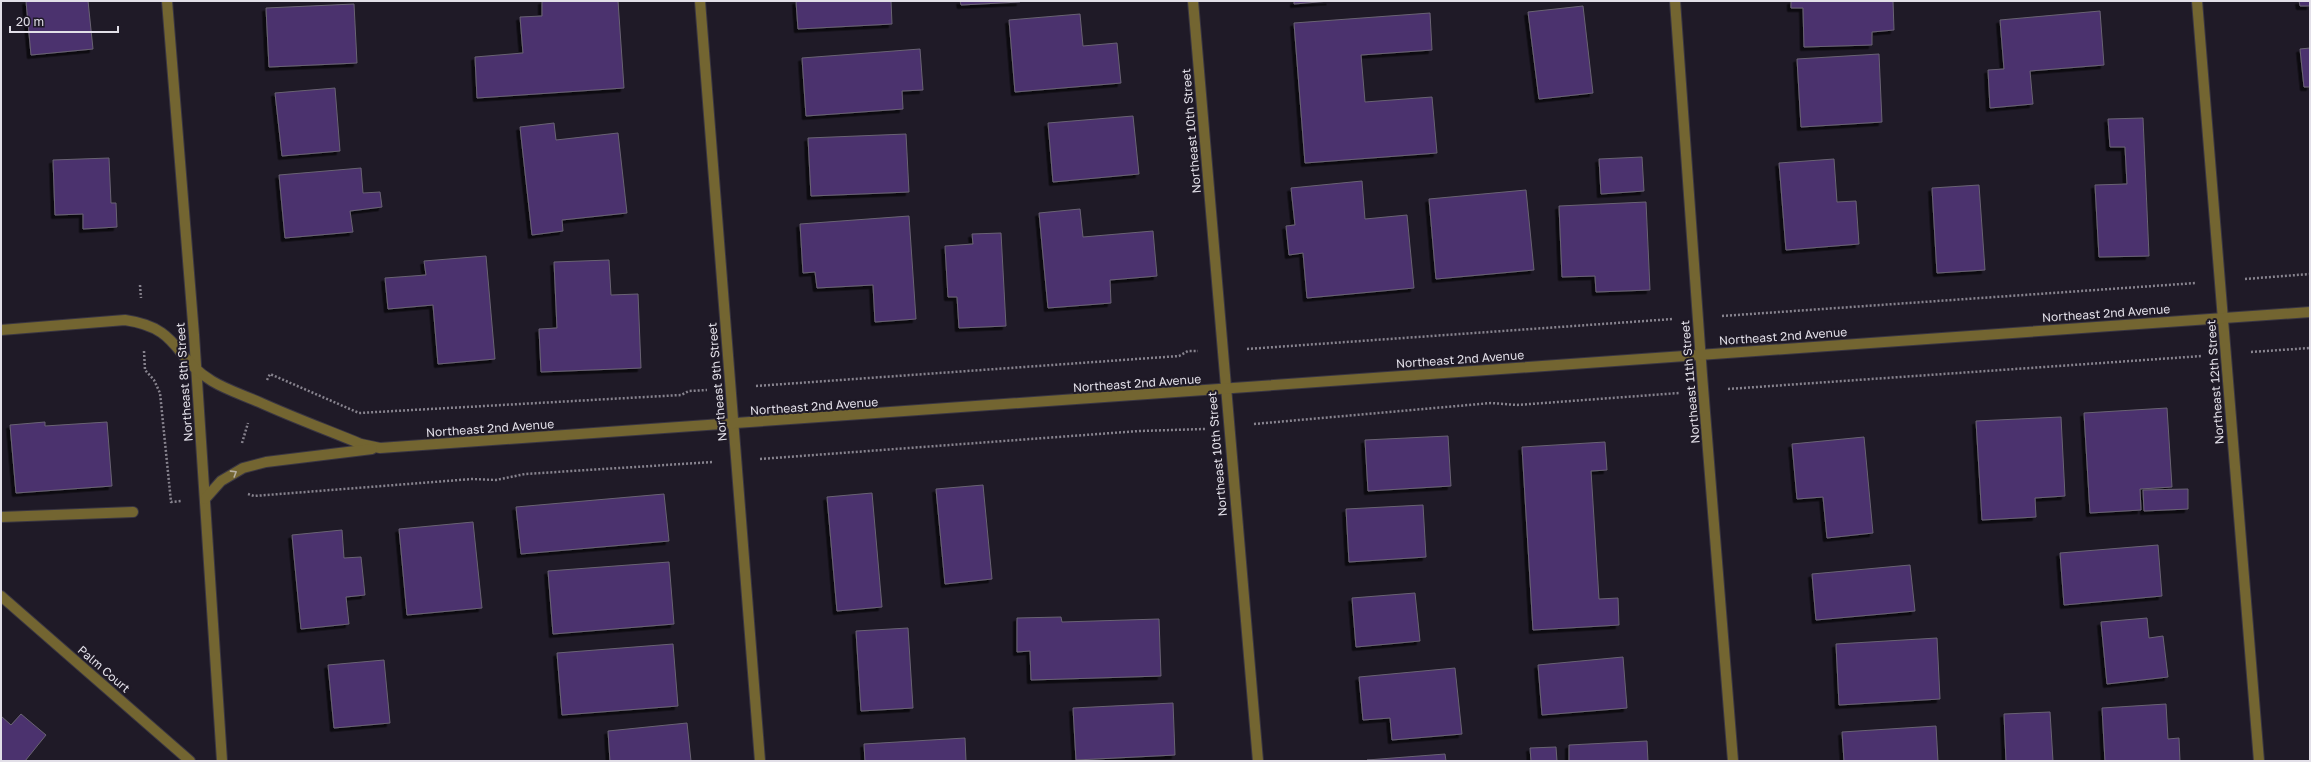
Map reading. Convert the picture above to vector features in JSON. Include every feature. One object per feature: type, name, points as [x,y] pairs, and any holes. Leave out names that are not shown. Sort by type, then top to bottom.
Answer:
[{"type":"street","name":"Northeast 8th Street","points":[[167,1],[197,370],[222,761]]},
{"type":"street","name":"Northeast 9th Street","points":[[700,1],[760,761]]},
{"type":"street","name":"Northeast 10th Street","points":[[1193,1],[1221,349],[1258,761]]},
{"type":"street","name":"Northeast 11th Street","points":[[1675,1],[1700,355],[1734,761]]},
{"type":"street","name":"Northeast 12th Street","points":[[2197,1],[2259,761]]},
{"type":"street","name":"Northeast 2nd Avenue","points":[[1,330],[125,320],[143,323],[160,330],[175,343],[197,370],[226,389],[361,444],[380,448],[733,425],[2310,312]]},
{"type":"street","points":[[205,499],[221,481],[243,468],[266,462],[380,448]]},
{"type":"street","points":[[1,517],[132,512]]},
{"type":"street","name":"Palm Court","points":[[1,596],[190,761]]},
{"type":"path","points":[[266,382],[270,374],[359,413],[681,395],[690,391],[1179,356],[1188,351],[1221,349],[1272,349],[1698,317],[2310,274]]},
{"type":"path","points":[[247,494],[254,496],[472,480],[496,480],[525,474],[736,461],[1139,431],[1196,431],[1228,426],[1491,403],[1517,405],[1703,390],[2310,348]]},
{"type":"building","points":[[26,1],[88,1],[93,49],[31,55]]},
{"type":"building","points":[[542,1],[618,1],[624,88],[477,98],[475,57],[523,53],[520,17],[542,16]]},
{"type":"building","points":[[796,1],[891,1],[892,24],[798,29]]},
{"type":"building","points":[[960,1],[1020,1],[1020,2],[961,5]]},
{"type":"building","points":[[1294,1],[1330,1],[1294,4]]},
{"type":"building","points":[[1791,1],[1893,1],[1894,30],[1872,32],[1872,45],[1804,47],[1803,8],[1791,8]]},
{"type":"building","points":[[2299,1],[2310,1],[2310,6],[2300,6]]},
{"type":"building","points":[[354,4],[357,63],[269,67],[266,8]]},
{"type":"building","points":[[1583,6],[1593,93],[1539,99],[1528,12]]},
{"type":"building","points":[[2100,11],[2104,65],[2030,71],[2033,104],[1990,108],[1988,70],[2004,69],[2000,20]]},
{"type":"building","points":[[1430,13],[1432,50],[1361,55],[1365,102],[1432,97],[1437,153],[1305,163],[1294,23]]},
{"type":"building","points":[[1080,14],[1083,46],[1117,43],[1121,83],[1015,92],[1009,20]]},
{"type":"building","points":[[2310,48],[2310,87],[2304,87],[2300,49]]},
{"type":"building","points":[[920,49],[923,90],[902,91],[903,109],[806,116],[802,58]]},
{"type":"building","points":[[1879,54],[1882,122],[1801,127],[1797,59]]},
{"type":"building","points":[[335,88],[340,151],[282,156],[275,93]]},
{"type":"building","points":[[1133,116],[1139,174],[1053,182],[1048,123]]},
{"type":"building","points":[[2143,118],[2149,256],[2099,257],[2095,185],[2127,184],[2125,147],[2110,147],[2108,119]]},
{"type":"building","points":[[554,123],[556,140],[618,133],[627,213],[562,220],[563,231],[532,235],[520,127]]},
{"type":"building","points":[[906,134],[909,192],[811,196],[808,138]]},
{"type":"building","points":[[1642,157],[1644,191],[1601,194],[1599,159]]},
{"type":"building","points":[[109,158],[111,203],[116,203],[117,227],[83,229],[83,214],[55,215],[53,160]]},
{"type":"building","points":[[1834,159],[1837,202],[1856,201],[1859,244],[1786,250],[1779,163]]},
{"type":"building","points":[[361,168],[363,193],[380,192],[382,207],[350,211],[353,232],[285,238],[279,175]]},
{"type":"building","points":[[1362,181],[1365,219],[1407,215],[1414,288],[1307,298],[1303,253],[1289,255],[1286,226],[1295,225],[1291,188]]},
{"type":"building","points":[[1979,185],[1985,270],[1937,273],[1932,188]]},
{"type":"building","points":[[1526,190],[1534,270],[1436,279],[1429,199]]},
{"type":"building","points":[[1646,202],[1650,290],[1596,292],[1595,276],[1562,277],[1559,206]]},
{"type":"building","points":[[1080,209],[1083,237],[1153,231],[1157,276],[1110,280],[1111,303],[1048,308],[1039,213]]},
{"type":"building","points":[[909,216],[916,319],[875,322],[873,285],[817,288],[815,272],[803,273],[800,224]]},
{"type":"building","points":[[1001,233],[1006,326],[959,328],[957,297],[948,297],[945,246],[973,244],[972,234]]},
{"type":"building","points":[[486,256],[495,359],[438,364],[433,305],[388,309],[385,278],[426,275],[424,261]]},
{"type":"building","points":[[609,260],[611,295],[638,294],[641,368],[541,372],[539,329],[557,328],[554,262]]},
{"type":"building","points":[[2167,408],[2172,487],[2140,489],[2141,510],[2090,513],[2084,413]]},
{"type":"building","points":[[2061,417],[2065,496],[2035,498],[2036,517],[1982,520],[1976,421]]},
{"type":"building","points":[[45,422],[45,426],[107,422],[112,486],[16,493],[10,425]]},
{"type":"building","points":[[1448,436],[1451,486],[1368,491],[1365,440]]},
{"type":"building","points":[[1864,437],[1873,533],[1827,538],[1823,497],[1797,499],[1792,444]]},
{"type":"building","points":[[1605,442],[1607,470],[1591,471],[1599,599],[1618,598],[1619,625],[1533,630],[1522,447]]},
{"type":"building","points":[[983,485],[992,579],[945,584],[936,489]]},
{"type":"building","points":[[2188,489],[2188,509],[2144,511],[2143,490]]},
{"type":"building","points":[[872,493],[882,607],[837,611],[827,497]]},
{"type":"building","points":[[664,494],[669,541],[521,554],[516,507]]},
{"type":"building","points":[[1423,505],[1426,557],[1349,562],[1346,509]]},
{"type":"building","points":[[473,522],[482,608],[407,615],[399,529]]},
{"type":"building","points":[[342,530],[344,558],[361,557],[365,595],[346,597],[349,624],[301,629],[292,535]]},
{"type":"building","points":[[2158,545],[2162,596],[2064,605],[2060,553]]},
{"type":"building","points":[[669,562],[674,624],[553,634],[548,571]]},
{"type":"building","points":[[1910,565],[1915,611],[1816,620],[1812,574]]},
{"type":"building","points":[[1415,593],[1420,641],[1356,647],[1352,598]]},
{"type":"building","points":[[1061,617],[1062,622],[1159,619],[1161,676],[1031,680],[1030,651],[1017,652],[1017,618]]},
{"type":"building","points":[[2147,618],[2149,638],[2163,636],[2168,677],[2107,684],[2101,622]]},
{"type":"building","points":[[908,628],[913,708],[861,711],[856,631]]},
{"type":"building","points":[[1937,638],[1940,699],[1839,705],[1836,644]]},
{"type":"building","points":[[673,644],[678,706],[562,715],[557,653]]},
{"type":"building","points":[[1623,657],[1627,708],[1542,715],[1538,665]]},
{"type":"building","points":[[384,660],[390,723],[334,728],[328,665]]},
{"type":"building","points":[[1455,668],[1462,734],[1392,740],[1390,718],[1363,720],[1359,677]]},
{"type":"building","points":[[1173,703],[1175,755],[1076,760],[1073,708]]},
{"type":"building","points":[[2166,704],[2168,739],[2179,738],[2180,761],[2105,761],[2102,708]]},
{"type":"building","points":[[2050,712],[2053,761],[2006,761],[2004,714]]},
{"type":"building","points":[[21,714],[46,735],[25,761],[1,761],[1,716],[11,725]]},
{"type":"building","points":[[687,723],[691,761],[610,761],[608,731]]},
{"type":"building","points":[[1936,726],[1938,761],[1844,761],[1842,732]]},
{"type":"building","points":[[965,738],[966,761],[865,761],[864,744]]},
{"type":"building","points":[[1647,741],[1648,761],[1569,761],[1569,745]]},
{"type":"building","points":[[1556,747],[1557,761],[1531,761],[1530,748]]},
{"type":"building","points":[[1445,754],[1446,761],[1367,760]]}]
